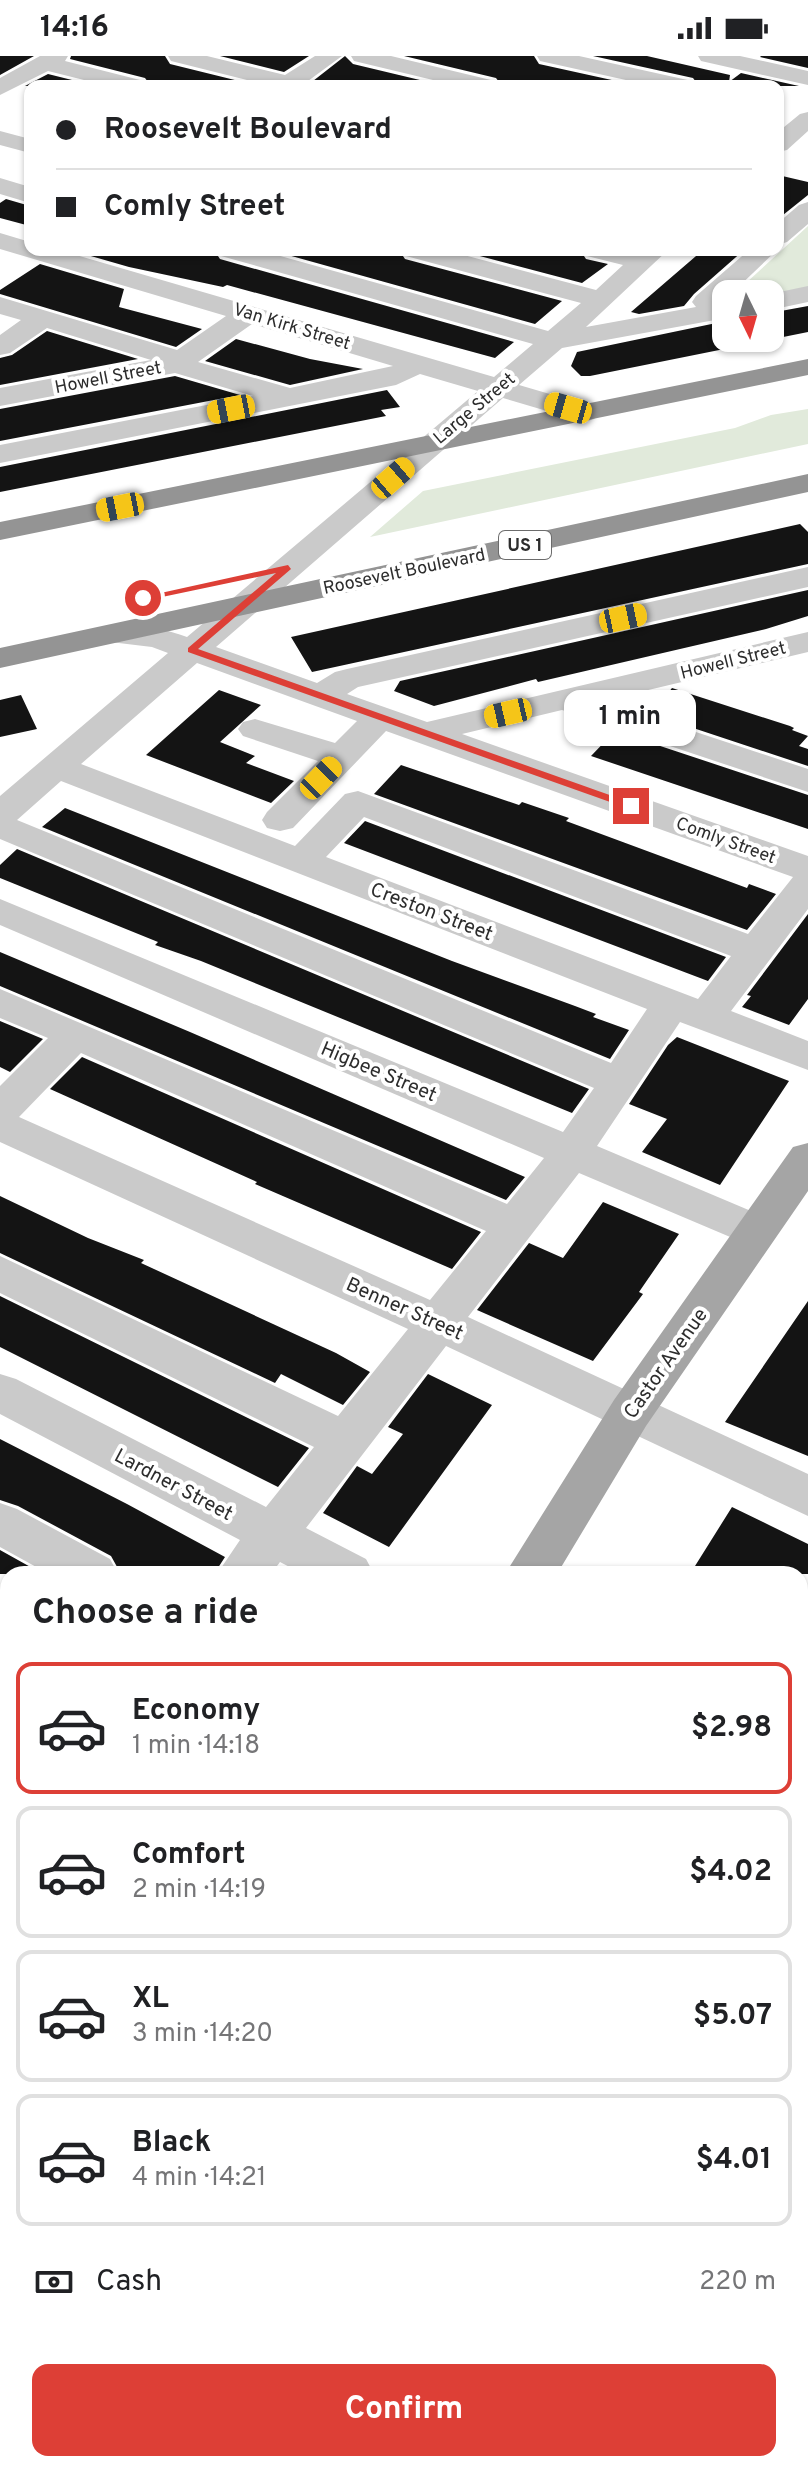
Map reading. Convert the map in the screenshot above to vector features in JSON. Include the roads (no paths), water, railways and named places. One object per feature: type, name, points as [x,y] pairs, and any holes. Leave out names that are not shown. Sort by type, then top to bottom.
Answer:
[{"type":"highway","points":[[0,531],[808,367]]},
{"type":"highway","points":[[0,558],[746,408]]},
{"type":"highway","name":"Roosevelt Boulevard","points":[[0,629],[808,456]]},
{"type":"highway","name":"Roosevelt Boulevard","points":[[0,658],[808,483]]},
{"type":"main road","name":"Castor Avenue","points":[[535,1566],[630,1413],[808,1158]]},
{"type":"street","points":[[179,56],[272,80]]},
{"type":"street","points":[[298,80],[331,56]]},
{"type":"street","points":[[362,56],[462,80]]},
{"type":"street","points":[[548,56],[657,80]]},
{"type":"street","points":[[709,56],[808,78]]},
{"type":"street","points":[[0,91],[51,60],[116,80]]},
{"type":"street","points":[[0,91],[24,100]]},
{"type":"street","points":[[784,152],[801,114]]},
{"type":"street","points":[[0,138],[24,144]]},
{"type":"street","points":[[0,186],[24,193]]},
{"type":"street","points":[[784,200],[808,208],[784,231]]},
{"type":"street","name":"Van Kirk Street","points":[[39,256],[249,313],[584,413]]},
{"type":"street","points":[[251,256],[553,341],[712,307]]},
{"type":"street","points":[[437,256],[601,300]]},
{"type":"street","name":"Large Street","points":[[0,815],[601,300],[648,256]]},
{"type":"street","points":[[738,280],[759,256]]},
{"type":"street","points":[[784,299],[808,294]]},
{"type":"street","points":[[0,305],[288,397]]},
{"type":"street","name":"Howell Street","points":[[0,397],[179,363],[249,313]]},
{"type":"street","points":[[0,347],[43,318]]},
{"type":"street","points":[[0,454],[396,376],[417,363]]},
{"type":"street","points":[[320,696],[347,679],[808,577]]},
{"type":"street","name":"Comly Street","points":[[114,634],[144,635],[191,650],[808,869]]},
{"type":"street","name":"Howell Street","points":[[424,733],[808,642]]},
{"type":"street","points":[[565,700],[808,781]]},
{"type":"street","points":[[280,820],[380,717]]},
{"type":"street","points":[[255,729],[341,757]]},
{"type":"street","name":"Creston Street","points":[[56,767],[808,1056]]},
{"type":"street","points":[[302,860],[358,802],[756,951]]},
{"type":"street","points":[[0,826],[619,1082]]},
{"type":"street","points":[[248,1566],[571,1153],[619,1082],[689,1010],[756,951],[808,883]]},
{"type":"street","name":"Higbee Street","points":[[0,911],[757,1231]]},
{"type":"street","points":[[0,1002],[514,1225]]},
{"type":"street","points":[[0,1111],[75,1035]]},
{"type":"street","name":"Benner Street","points":[[0,1125],[438,1323],[808,1496]]},
{"type":"street","points":[[0,1273],[345,1441]]},
{"type":"street","name":"Lardner Street","points":[[0,1392],[334,1566]]},
{"type":"street","points":[[0,1523],[78,1566]]}]
